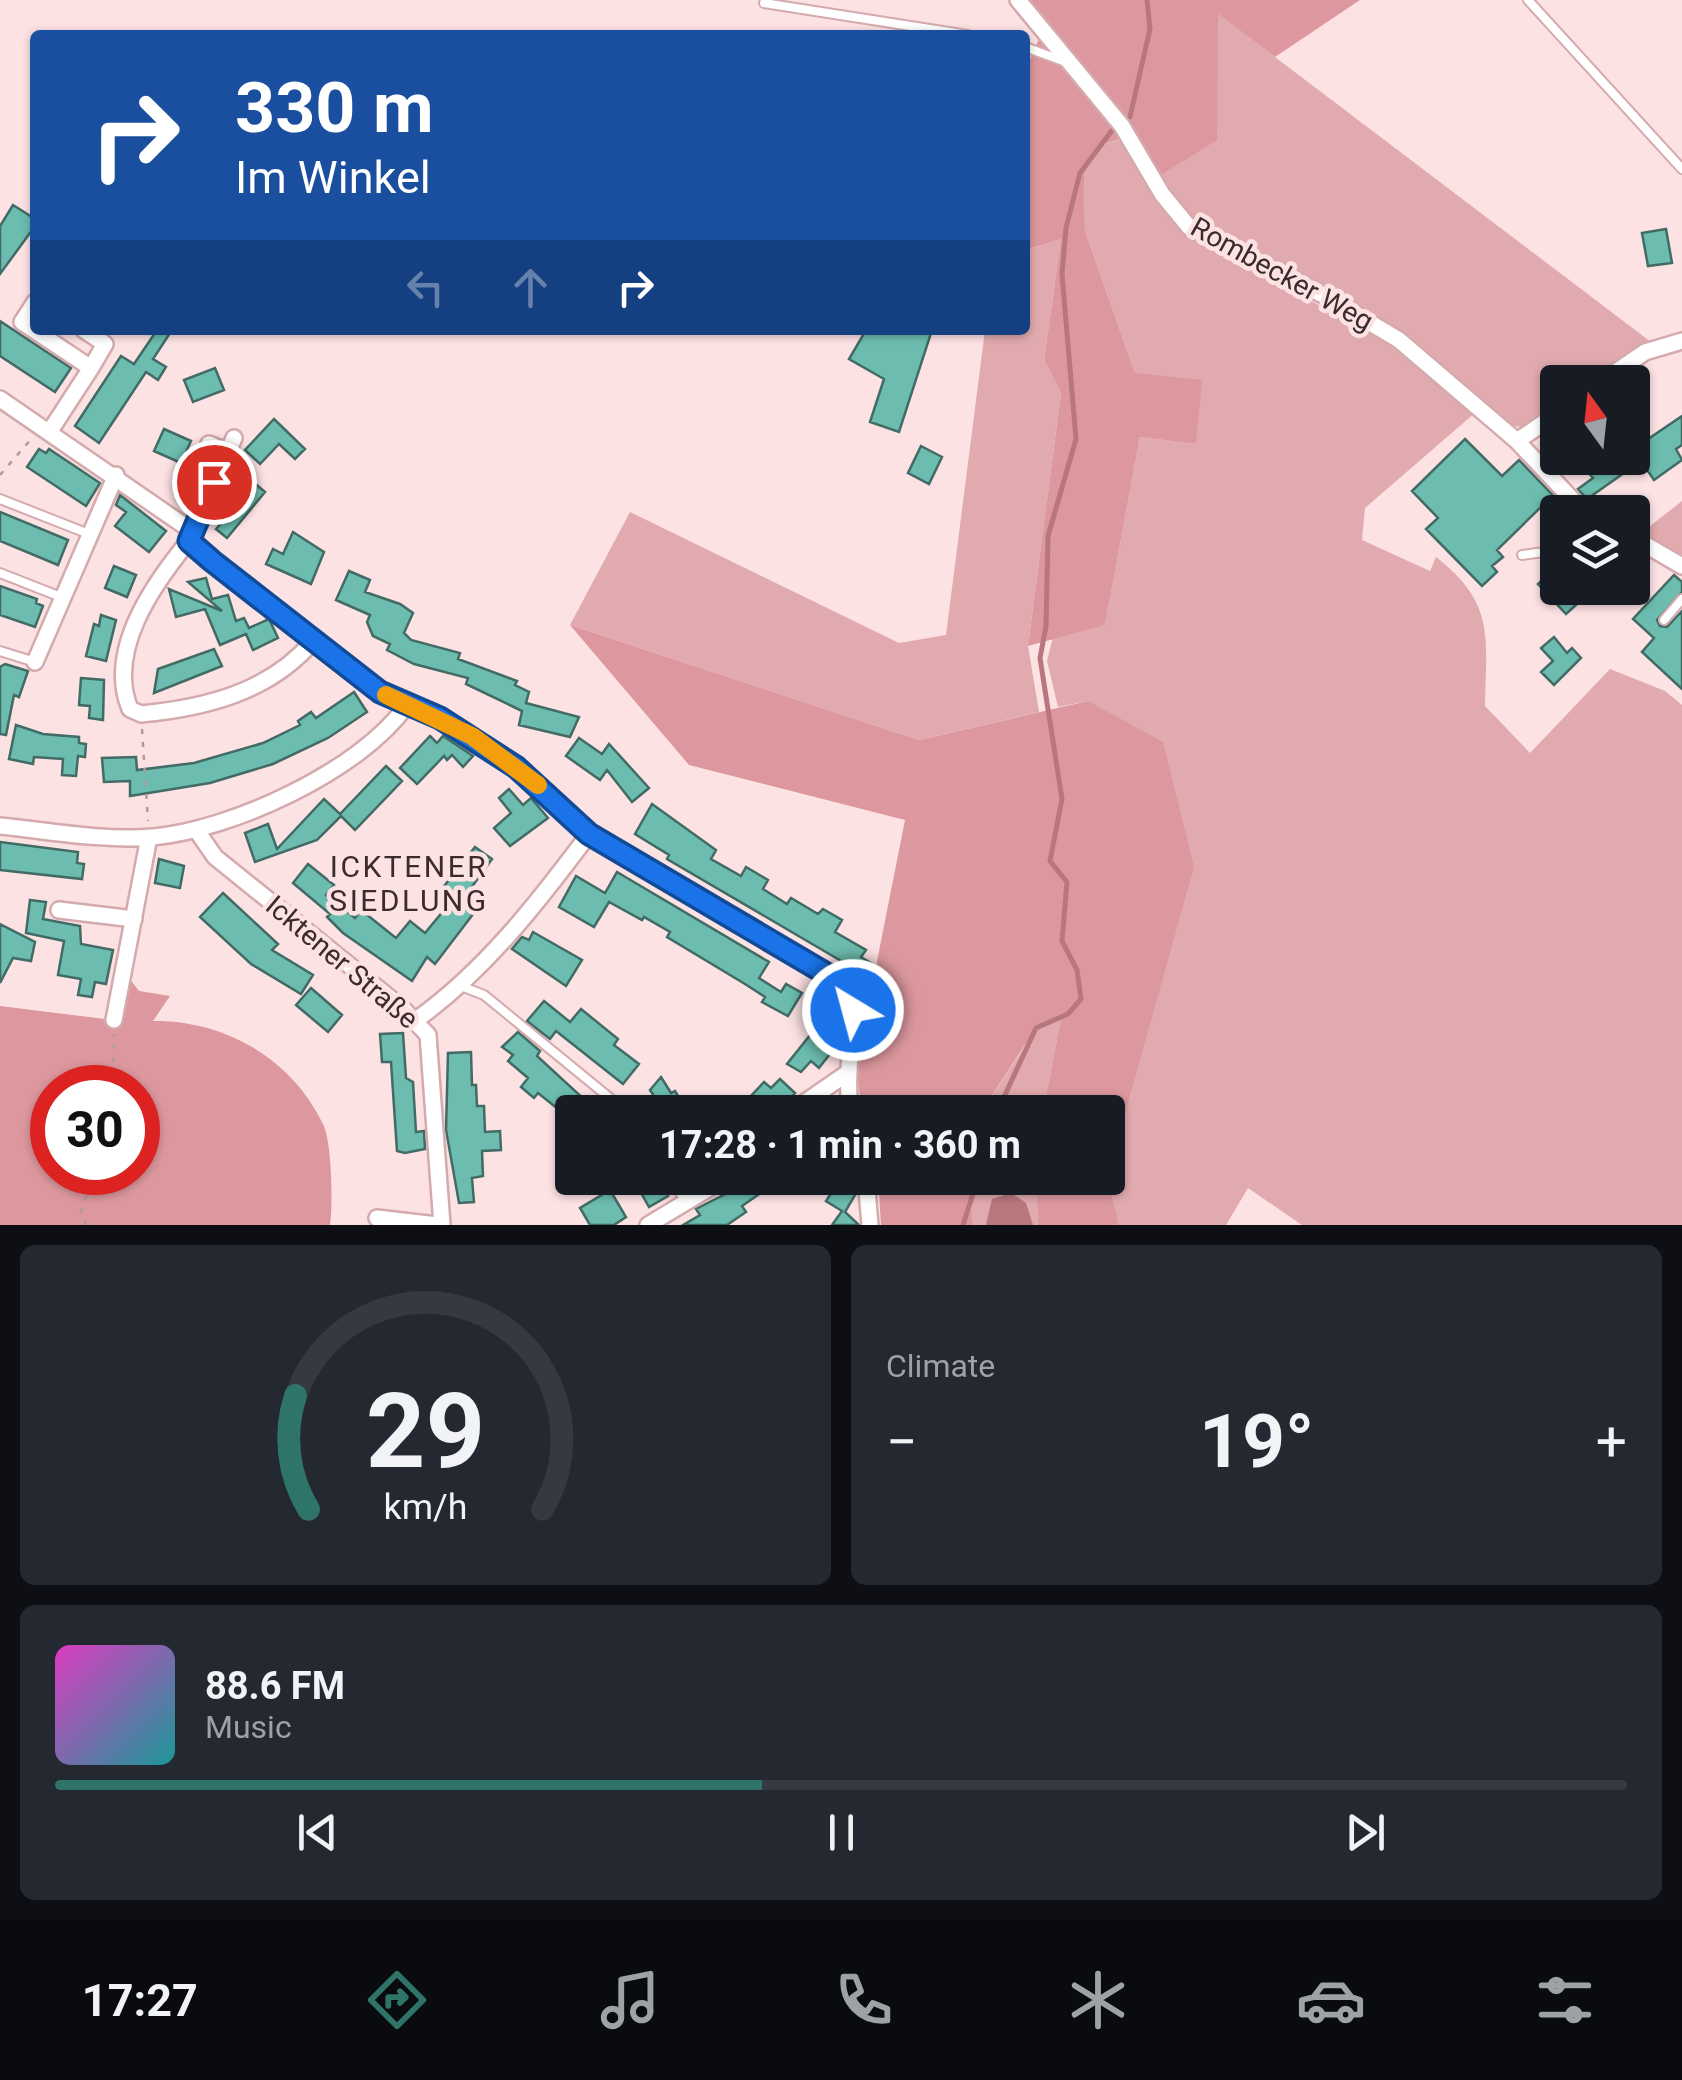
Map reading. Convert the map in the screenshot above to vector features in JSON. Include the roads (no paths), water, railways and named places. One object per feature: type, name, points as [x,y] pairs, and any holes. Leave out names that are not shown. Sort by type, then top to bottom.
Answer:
[{"type":"street","name":"Rombecker Weg","points":[[1018,0],[1122,126],[1162,194],[1189,228],[1327,297],[1400,340],[1517,441],[1568,495]]},
{"type":"street","points":[[42,335],[91,368]]},
{"type":"street","points":[[45,429],[105,344],[92,335]]},
{"type":"street","points":[[1626,365],[1645,352],[1682,341]]},
{"type":"street","points":[[0,398],[116,475],[380,692],[444,721],[516,767],[589,834],[847,986],[853,1010],[846,1074],[849,1095]]},
{"type":"street","points":[[1517,441],[1540,425]]},
{"type":"street","points":[[210,444],[231,445],[191,536],[160,574],[129,643],[125,697],[130,709],[141,714],[221,700],[278,674],[313,640]]},
{"type":"street","points":[[35,662],[116,475]]},
{"type":"street","points":[[1650,547],[1682,566]]},
{"type":"street","points":[[0,826],[149,837],[197,832],[320,776],[382,732],[406,706]]},
{"type":"street","name":"Icktener Straße","points":[[197,832],[216,857],[416,1020],[428,1035],[439,1225],[377,1218]]},
{"type":"street","points":[[416,1020],[460,986],[513,930],[589,834]]},
{"type":"street","points":[[114,1020],[149,837]]},
{"type":"street","points":[[59,910],[134,919]]},
{"type":"street","points":[[816,1095],[846,1074]]},
{"type":"street","points":[[648,1225],[698,1195]]},
{"type":"street","points":[[867,1195],[870,1225]]},
{"type":"lane","points":[[1528,0],[1682,169]]},
{"type":"lane","points":[[764,3],[936,30]]},
{"type":"lane","points":[[1030,49],[1074,66]]},
{"type":"lane","points":[[0,499],[91,535]]},
{"type":"lane","points":[[1522,555],[1540,552]]},
{"type":"lane","points":[[0,573],[64,598]]},
{"type":"lane","points":[[1664,620],[1682,599]]},
{"type":"lane","points":[[0,651],[35,662]]},
{"type":"lane","points":[[460,986],[484,996],[605,1095]]},
{"type":"lane","points":[[682,1195],[686,1202]]},
{"type":"waterway","points":[[1130,117],[1150,29],[1147,0]]},
{"type":"waterway","points":[[1005,1095],[1036,1028],[1068,1014],[1081,999],[1077,970],[1062,941],[1067,882],[1050,861],[1062,799],[1040,658],[1046,626],[1048,536],[1076,439],[1062,274],[1066,228],[1080,173],[1113,129]]},
{"type":"waterway","points":[[963,1225],[973,1195]]},
{"type":"district","name":"ICKTENER SIEDLUNG","points":[[409,883]]}]
